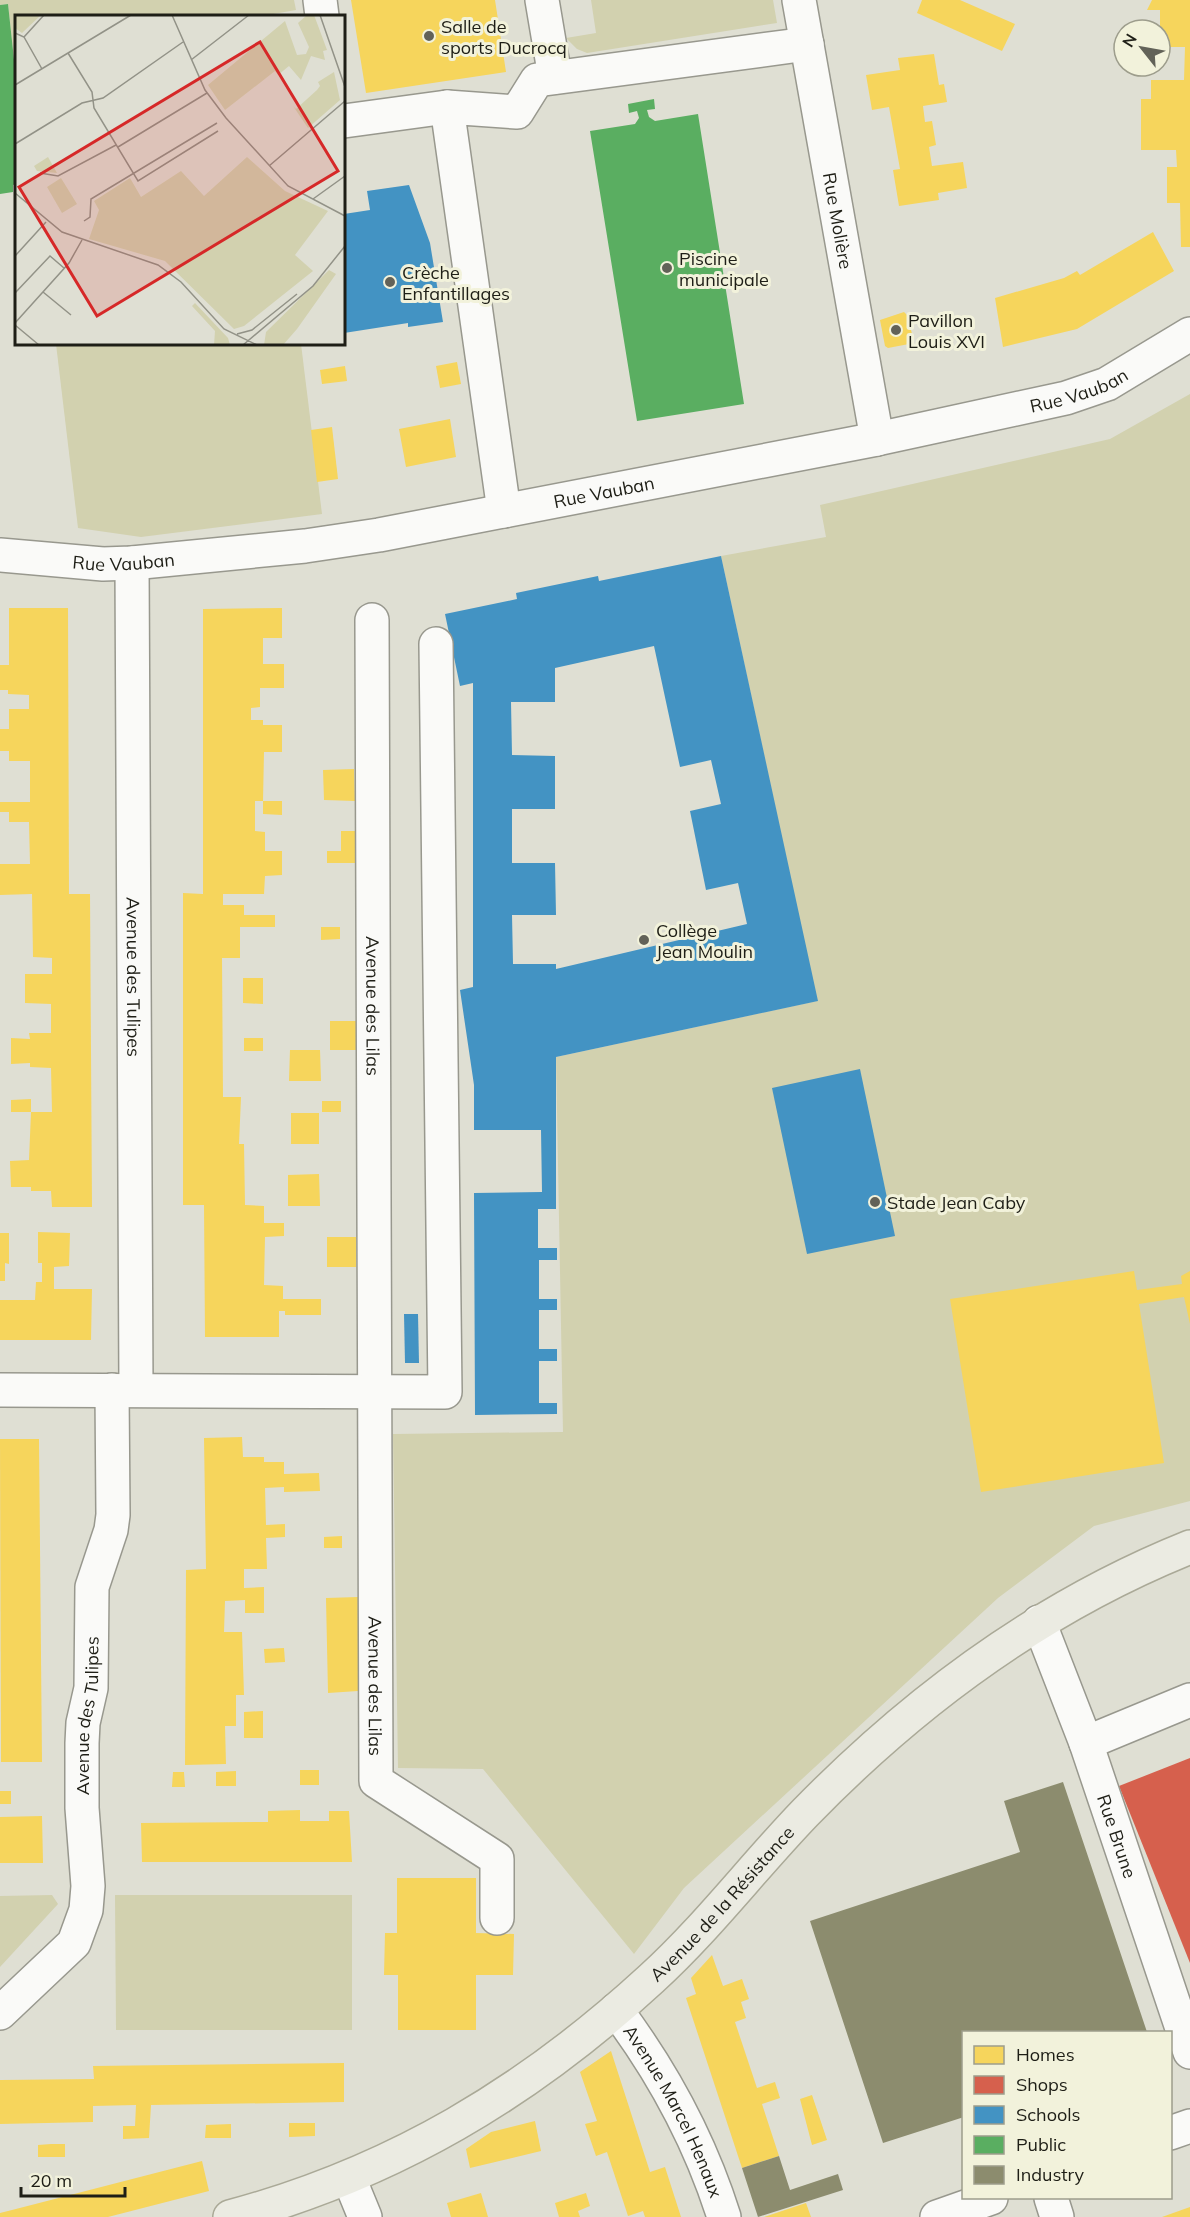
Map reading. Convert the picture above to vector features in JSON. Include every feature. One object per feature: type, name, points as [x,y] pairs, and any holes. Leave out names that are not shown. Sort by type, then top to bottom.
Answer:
[{"type":"main road","name":"Avenue de la Résistance","points":[[230,2217],[289,2200],[349,2178],[416,2148],[472,2115],[558,2056],[616,2010],[696,1935],[839,1779],[941,1691],[1040,1622],[1090,1592],[1190,1547]]},
{"type":"street","points":[[320,0],[322,15]]},
{"type":"street","points":[[542,0],[555,77]]},
{"type":"street","name":"Rue Molière","points":[[799,0],[877,440]]},
{"type":"street","points":[[345,121],[447,106],[517,112],[537,80],[807,44]]},
{"type":"street","points":[[447,106],[504,511]]},
{"type":"street","name":"Rue Vauban","points":[[0,555],[103,564],[132,563],[339,542],[877,440],[1087,392],[1107,384],[1190,334]]},
{"type":"street","name":"Avenue des Tulipes","points":[[0,2013],[74,1943],[86,1910],[88,1886],[82,1808],[83,1723],[91,1688],[92,1587],[111,1530],[124,1389],[132,563]]},
{"type":"street","name":"Avenue des Lilas","points":[[372,620],[376,1781],[497,1859],[497,1918]]},
{"type":"street","points":[[0,1390],[445,1392],[436,644]]},
{"type":"street","name":"Rue Brune","points":[[1040,1622],[1086,1743],[1190,2052]]},
{"type":"street","points":[[1086,1743],[1190,1700]]},
{"type":"street","name":"Avenue Marcel Henaux","points":[[616,2010],[649,2055],[681,2109],[708,2169],[724,2217]]},
{"type":"street","points":[[1172,2132],[1190,2126]]},
{"type":"street","points":[[349,2178],[365,2217]]},
{"type":"street","points":[[937,2217],[988,2199]]},
{"type":"street","points":[[1051,2199],[1057,2217]]},
{"type":"green space","points":[[0,0],[294,0],[296,10],[268,15],[15,15],[15,69],[8,4],[0,5]]},
{"type":"green space","points":[[591,0],[773,0],[777,23],[587,53],[577,49],[566,38],[596,33]]},
{"type":"green space","points":[[56,345],[301,345],[322,514],[141,537],[78,528]]},
{"type":"green space","name":"Stade Jean Caby","points":[[1190,394],[1190,1501],[1094,1526],[998,1598],[684,1888],[634,1954],[483,1769],[398,1768],[393,1434],[563,1432],[556,1057],[817,1001],[721,556],[826,537],[820,505],[1110,439]]},
{"type":"green space","points":[[52,1895],[58,1904],[0,1967],[0,1896]]},
{"type":"green space","points":[[115,1895],[352,1895],[352,2030],[116,2030]]},
{"type":"building: Homes","name":"Salle de sports Ducrocq","points":[[351,0],[495,0],[506,72],[366,93]]},
{"type":"building: Homes","points":[[922,0],[960,0],[1015,24],[1002,51],[917,13]]},
{"type":"building: Homes","points":[[1152,0],[1190,0],[1190,247],[1181,247],[1180,203],[1167,203],[1167,167],[1177,167],[1176,150],[1141,150],[1141,99],[1151,99],[1151,80],[1184,80],[1185,47],[1172,47],[1172,18],[1160,18],[1160,10],[1147,10]]},
{"type":"building: Homes","points":[[934,54],[939,85],[944,84],[947,102],[923,106],[925,122],[932,121],[936,145],[929,147],[932,166],[963,162],[967,188],[938,193],[939,200],[899,206],[893,170],[900,169],[889,107],[872,110],[866,75],[900,70],[898,58]]},
{"type":"building: Homes","points":[[1153,232],[1174,271],[1077,329],[1003,347],[995,298],[1064,278],[1077,271],[1080,275]]},
{"type":"building: Homes","name":"Pavillon Louis XVI","points":[[904,312],[908,316],[913,339],[909,344],[888,348],[885,346],[880,320]]},
{"type":"building: Homes","points":[[457,362],[461,384],[440,388],[436,366]]},
{"type":"building: Homes","points":[[345,366],[347,381],[322,384],[320,370]]},
{"type":"building: Homes","points":[[450,419],[456,457],[406,467],[399,429]]},
{"type":"building: Homes","points":[[332,427],[338,479],[317,482],[311,430]]},
{"type":"building: Homes","points":[[9,608],[68,608],[69,894],[90,894],[92,1207],[52,1207],[51,1191],[31,1191],[31,1187],[11,1187],[10,1161],[29,1160],[31,1112],[52,1112],[51,1068],[30,1067],[30,1063],[11,1064],[11,1038],[30,1039],[29,1033],[51,1033],[51,1004],[25,1003],[25,974],[52,974],[52,958],[33,957],[32,894],[0,895],[0,864],[30,864],[29,822],[9,822],[9,812],[0,812],[0,802],[30,802],[30,761],[9,761],[9,751],[0,751],[0,729],[9,729],[9,709],[29,709],[29,695],[8,694],[8,690],[0,690],[0,665],[9,665]]},
{"type":"building: Homes","points":[[282,608],[282,638],[263,638],[263,664],[284,664],[284,688],[260,688],[260,707],[251,708],[251,720],[263,720],[263,725],[282,725],[282,752],[264,752],[263,801],[255,801],[255,831],[265,832],[265,851],[282,851],[282,875],[265,876],[264,894],[223,894],[223,905],[244,905],[244,915],[275,915],[275,927],[240,927],[240,958],[222,958],[223,1097],[241,1097],[239,1144],[244,1144],[245,1205],[264,1206],[264,1223],[284,1223],[284,1236],[265,1237],[264,1285],[283,1286],[283,1299],[321,1299],[321,1315],[285,1315],[285,1311],[279,1311],[279,1337],[205,1337],[204,1205],[183,1205],[183,893],[203,894],[203,609]]},
{"type":"building: Homes","points":[[354,769],[355,801],[324,800],[323,770]]},
{"type":"building: Homes","points":[[263,801],[282,801],[282,815],[263,814]]},
{"type":"building: Homes","points":[[341,831],[355,831],[355,863],[327,863],[327,851],[341,851]]},
{"type":"building: Homes","points":[[321,927],[340,927],[340,939],[321,940]]},
{"type":"building: Homes","points":[[243,978],[263,978],[263,1004],[243,1003]]},
{"type":"building: Homes","points":[[330,1021],[361,1021],[361,1050],[330,1050]]},
{"type":"building: Homes","points":[[244,1038],[263,1038],[263,1051],[244,1051]]},
{"type":"building: Homes","points":[[290,1050],[320,1050],[321,1081],[289,1081]]},
{"type":"building: Homes","points":[[31,1099],[31,1112],[11,1112],[11,1100]]},
{"type":"building: Homes","points":[[322,1101],[341,1101],[341,1112],[322,1112]]},
{"type":"building: Homes","points":[[291,1113],[319,1113],[319,1144],[291,1144]]},
{"type":"building: Homes","points":[[319,1174],[320,1206],[288,1206],[288,1175]]},
{"type":"building: Homes","points":[[38,1232],[70,1233],[69,1266],[54,1267],[54,1289],[92,1289],[91,1340],[0,1340],[0,1300],[35,1300],[36,1282],[42,1282],[42,1263],[38,1263]]},
{"type":"building: Homes","points":[[0,1233],[9,1233],[9,1264],[5,1263],[5,1281],[0,1281]]},
{"type":"building: Homes","points":[[327,1237],[356,1237],[356,1267],[327,1267]]},
{"type":"building: Homes","points":[[1134,1271],[1137,1290],[1182,1284],[1181,1276],[1190,1271],[1190,1324],[1184,1297],[1139,1304],[1164,1463],[981,1492],[950,1299]]},
{"type":"building: Homes","points":[[242,1437],[243,1457],[264,1457],[264,1462],[284,1462],[284,1474],[319,1473],[320,1491],[284,1492],[284,1487],[265,1488],[266,1525],[285,1524],[285,1537],[266,1538],[267,1569],[244,1569],[244,1588],[264,1587],[264,1613],[245,1613],[245,1600],[225,1601],[224,1632],[242,1632],[244,1695],[236,1695],[236,1726],[225,1726],[226,1764],[185,1765],[186,1570],[206,1569],[204,1438]]},
{"type":"building: Homes","points":[[0,1439],[39,1439],[42,1762],[1,1762]]},
{"type":"building: Homes","points":[[342,1536],[342,1548],[324,1548],[324,1537]]},
{"type":"building: Homes","points":[[358,1597],[358,1691],[328,1693],[326,1598]]},
{"type":"building: Homes","points":[[284,1648],[285,1662],[265,1663],[264,1649]]},
{"type":"building: Homes","points":[[263,1711],[263,1738],[244,1738],[244,1712]]},
{"type":"building: Homes","points":[[300,1770],[319,1770],[319,1785],[300,1785]]},
{"type":"building: Homes","points":[[236,1771],[236,1786],[216,1786],[216,1772]]},
{"type":"building: Homes","points":[[173,1772],[184,1772],[185,1787],[172,1787]]},
{"type":"building: Homes","points":[[0,1791],[11,1791],[11,1804],[0,1804]]},
{"type":"building: Homes","points":[[300,1810],[300,1821],[329,1821],[329,1811],[349,1811],[352,1862],[142,1862],[141,1823],[268,1822],[268,1811]]},
{"type":"building: Homes","points":[[42,1816],[43,1863],[0,1863],[0,1817]]},
{"type":"building: Homes","points":[[397,1878],[476,1878],[476,1933],[514,1934],[513,1975],[476,1975],[476,2030],[398,2030],[398,1975],[384,1975],[385,1933],[397,1933]]},
{"type":"building: Homes","points":[[712,1955],[723,1986],[742,1979],[749,1999],[741,2002],[746,2018],[735,2022],[757,2088],[775,2082],[780,2098],[762,2104],[779,2156],[742,2168],[686,1998],[696,1994],[691,1978]]},
{"type":"building: Homes","points":[[611,2051],[650,2172],[665,2167],[681,2217],[645,2217],[643,2211],[628,2216],[607,2152],[596,2156],[585,2124],[597,2121],[580,2072]]},
{"type":"building: Homes","points":[[344,2063],[344,2102],[151,2105],[149,2138],[123,2139],[123,2126],[135,2126],[136,2105],[93,2106],[93,2122],[0,2124],[0,2080],[94,2079],[93,2066]]},
{"type":"building: Homes","points":[[812,2095],[827,2140],[812,2145],[800,2099]]},
{"type":"building: Homes","points":[[535,2121],[541,2151],[470,2168],[466,2149],[491,2132]]},
{"type":"building: Homes","points":[[289,2123],[315,2123],[315,2136],[289,2137]]},
{"type":"building: Homes","points":[[231,2124],[231,2138],[205,2138],[206,2125]]},
{"type":"building: Homes","points":[[65,2144],[65,2157],[38,2157],[38,2145]]},
{"type":"building: Homes","points":[[202,2161],[209,2191],[108,2217],[0,2217],[0,2213]]},
{"type":"building: Homes","points":[[481,2193],[488,2217],[451,2217],[447,2203]]},
{"type":"building: Homes","points":[[586,2193],[590,2206],[578,2211],[580,2217],[559,2217],[555,2203]]},
{"type":"building: Homes","points":[[806,2203],[811,2217],[764,2217]]},
{"type":"building: Homes","points":[[1190,2207],[1190,2217],[1162,2217]]},
{"type":"building: Shops","points":[[1190,1758],[1190,1963],[1119,1786]]},
{"type":"building: Schools","name":"Crèche Enfantillages","points":[[409,185],[430,243],[443,322],[408,327],[408,323],[345,333],[345,214],[370,210],[367,191]]},
{"type":"building: Schools","points":[[721,556],[818,1001],[556,1057],[556,1209],[538,1209],[538,1248],[557,1248],[557,1260],[539,1260],[539,1299],[557,1299],[557,1310],[539,1310],[539,1349],[557,1349],[557,1361],[539,1361],[539,1403],[557,1403],[557,1414],[475,1415],[474,1193],[542,1192],[541,1130],[474,1130],[474,1085],[460,990],[473,987],[473,683],[460,686],[445,614],[517,599],[516,593],[598,576],[599,581]],"holes":[[[654,646],[680,767],[711,760],[721,804],[690,811],[706,890],[738,883],[747,924],[556,969],[556,964],[513,964],[512,915],[556,915],[555,863],[512,863],[512,809],[555,809],[555,756],[512,755],[511,702],[555,702],[555,668]]]},
{"type":"building: Schools","points":[[860,1069],[895,1236],[807,1254],[772,1088]]},
{"type":"building: Schools","points":[[404,1314],[418,1314],[419,1363],[405,1363]]},
{"type":"building: Public","points":[[8,4],[15,69],[15,184],[13,192],[0,194],[0,5]]},
{"type":"building: Public","name":"Piscine municipale","points":[[654,99],[655,109],[647,110],[649,117],[655,121],[698,114],[744,404],[637,421],[590,131],[635,124],[639,118],[637,111],[629,113],[628,104]]},
{"type":"building: Industry","points":[[1063,1782],[1147,2031],[962,2031],[962,2118],[883,2143],[810,1921],[1020,1852],[1004,1801]]},
{"type":"building: Industry","points":[[779,2156],[790,2190],[838,2174],[843,2190],[758,2217],[742,2168]]},
{"type":"place","name":"Salle de sports Ducrocq","points":[[429,36]]},
{"type":"place","name":"Piscine municipale","points":[[667,268]]},
{"type":"place","name":"Crèche Enfantillages","points":[[390,282]]},
{"type":"place","name":"Pavillon Louis XVI","points":[[896,330]]},
{"type":"place","name":"Collège Jean Moulin","points":[[644,940]]},
{"type":"place","name":"Stade Jean Caby","points":[[875,1202]]}]
